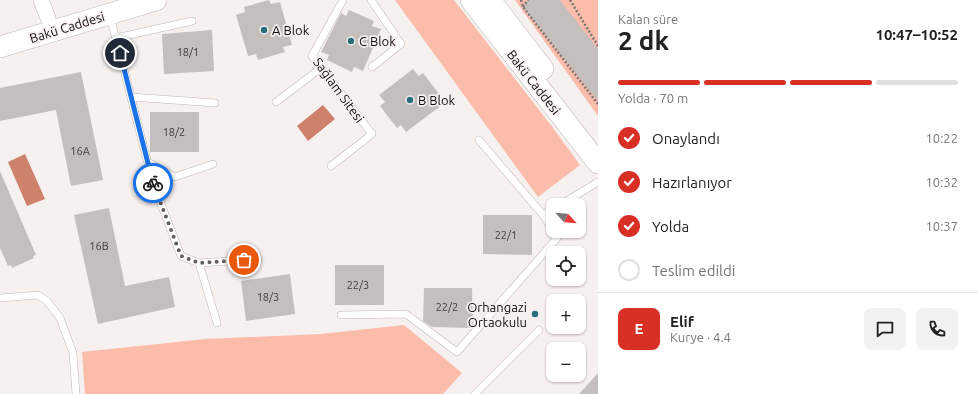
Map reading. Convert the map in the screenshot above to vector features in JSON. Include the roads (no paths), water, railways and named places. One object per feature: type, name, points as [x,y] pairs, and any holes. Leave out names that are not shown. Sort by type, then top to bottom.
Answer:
[{"type":"main road","name":"Bakü Caddesi","points":[[0,32],[45,9],[110,7],[156,0]]},
{"type":"main road","name":"Bakü Caddesi","points":[[471,0],[598,163]]},
{"type":"main road","name":"Bakü Caddesi","points":[[490,0],[598,141]]},
{"type":"main road","name":"Bakü Caddesi","points":[[0,47],[110,7]]},
{"type":"lane","name":"Sağlam Sitesi","points":[[331,166],[372,134],[312,56],[343,0]]},
{"type":"lane","points":[[371,0],[401,44],[372,67]]},
{"type":"lane","points":[[110,7],[116,38],[153,183],[181,256],[199,263],[258,260]]},
{"type":"lane","points":[[116,38],[192,21]]},
{"type":"lane","points":[[276,102],[321,68]]},
{"type":"lane","points":[[131,97],[215,103]]},
{"type":"lane","points":[[479,140],[546,219]]},
{"type":"lane","points":[[148,162],[175,177],[213,164]]},
{"type":"lane","points":[[572,198],[598,182]]},
{"type":"lane","points":[[341,315],[406,314],[457,352],[557,238]]},
{"type":"lane","points":[[199,263],[217,323]]},
{"type":"lane","points":[[0,298],[38,295],[47,301],[60,318],[73,353],[76,394]]},
{"type":"lane","points":[[476,394],[539,330]]},
{"type":"place","name":"A Blok","points":[[264,30]]},
{"type":"place","name":"C Blok","points":[[351,41]]},
{"type":"place","name":"B Blok","points":[[410,100]]},
{"type":"place","name":"Orhangazi Ortaokulu","points":[[535,314]]}]
